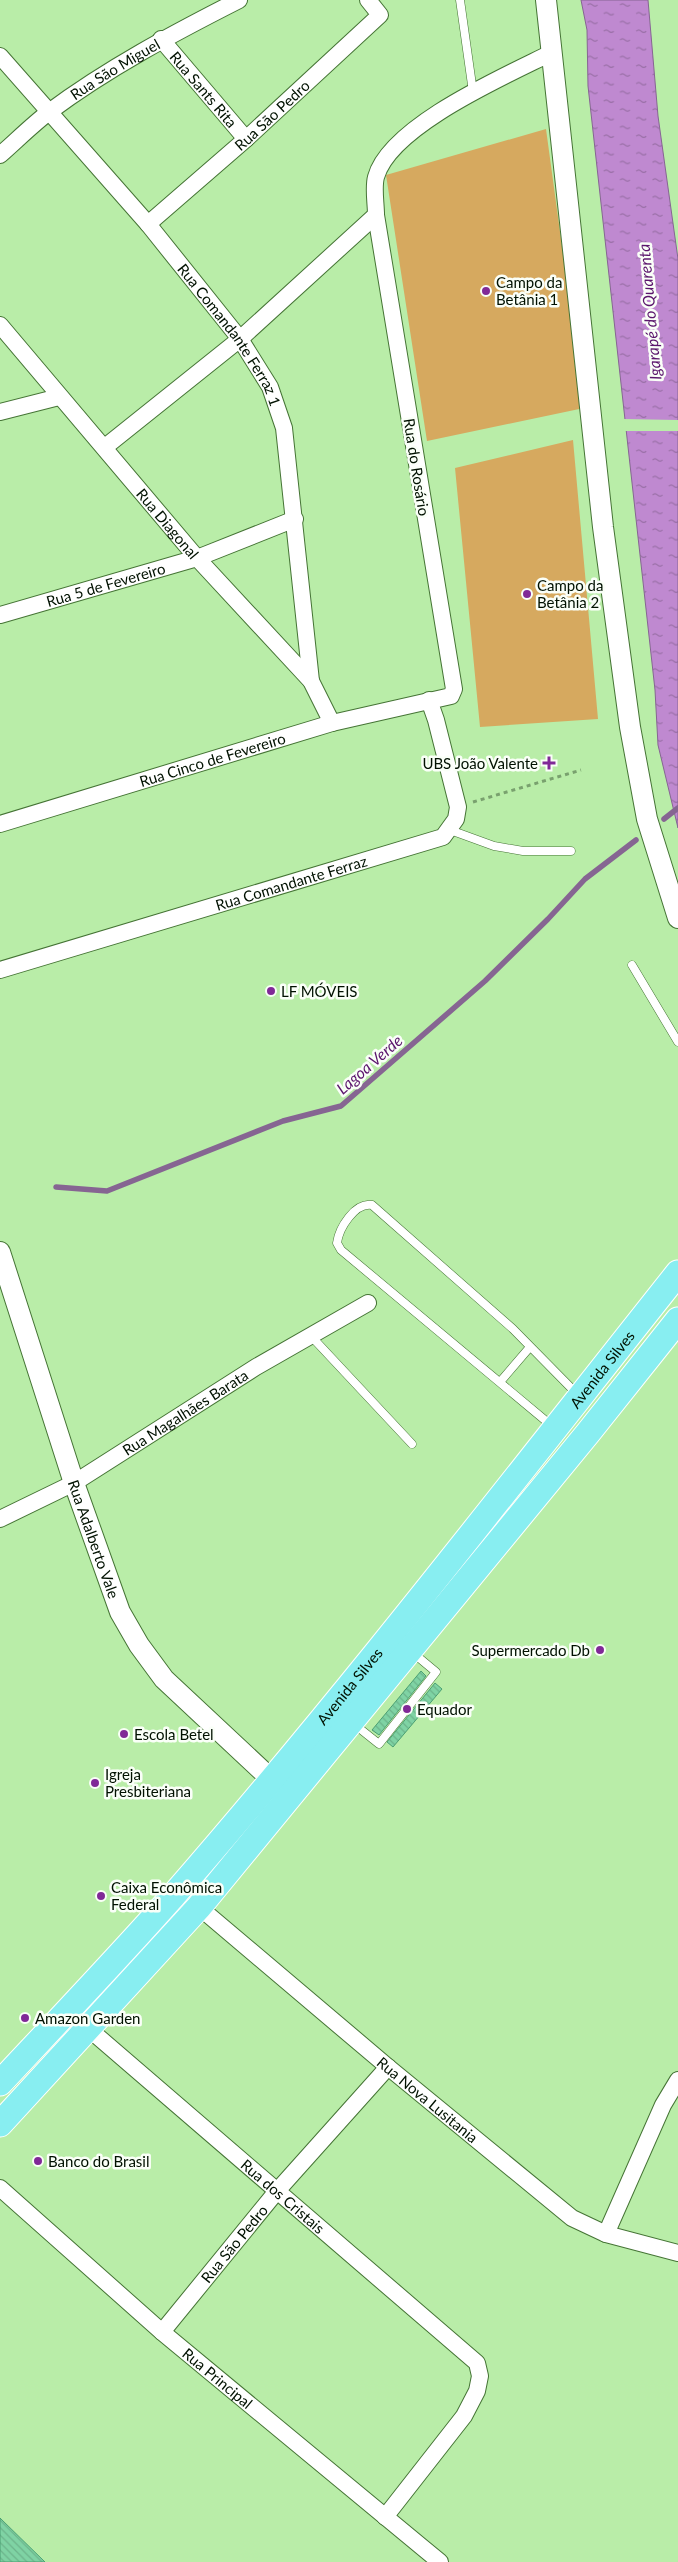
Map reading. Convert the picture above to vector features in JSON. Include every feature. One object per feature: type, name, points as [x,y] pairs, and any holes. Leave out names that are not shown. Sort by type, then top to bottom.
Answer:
[{"type":"main road","name":"Avenida Silves","points":[[0,2083],[173,1895],[410,1613],[678,1273]]},
{"type":"main road","name":"Avenida Silves","points":[[0,2124],[199,1907],[588,1433],[678,1320]]},
{"type":"street","name":"Rua São Miguel","points":[[0,155],[48,112],[161,39],[240,0]]},
{"type":"street","name":"Rua São Pedro","points":[[148,224],[246,139],[380,15],[368,0]]},
{"type":"street","points":[[546,0],[602,527],[630,727],[647,819],[678,918]]},
{"type":"street","name":"Rua Sants Rita","points":[[161,39],[246,139]]},
{"type":"street","name":"Rua do Rosário","points":[[428,700],[451,696],[454,689],[376,215],[376,178],[386,157],[411,131],[473,93],[551,53]]},
{"type":"street","name":"Rua Comandante Ferraz 1","points":[[0,56],[148,224],[240,339],[270,387],[284,428],[311,681]]},
{"type":"street","points":[[105,447],[240,339],[376,215]]},
{"type":"street","name":"Rua Diagonal","points":[[0,326],[59,397],[105,447],[197,558],[311,681],[332,724]]},
{"type":"street","points":[[0,412],[59,397]]},
{"type":"street","name":"Rua 5 de Fevereiro","points":[[0,615],[197,558],[295,519]]},
{"type":"street","points":[[428,700],[436,720],[458,807],[456,819],[450,830]]},
{"type":"street","name":"Rua Cinco de Fevereiro","points":[[0,824],[332,724],[428,700]]},
{"type":"street","name":"Rua Comandante Ferraz","points":[[0,970],[443,837],[450,830]]},
{"type":"street","name":"Rua Adalberto Vale","points":[[0,1252],[74,1483],[120,1612],[139,1645],[164,1678],[271,1779]]},
{"type":"street","name":"Rua Magalhães Barata","points":[[0,1520],[74,1483],[256,1367],[368,1303]]},
{"type":"street","name":"Rua Nova Lusitania","points":[[199,1907],[388,2067],[572,2218],[606,2234],[678,2253]]},
{"type":"street","name":"Rua dos Cristais","points":[[89,2029],[476,2363],[480,2376],[477,2391],[464,2416],[385,2516]]},
{"type":"street","name":"Rua São Pedro","points":[[162,2332],[277,2191],[388,2067]]},
{"type":"street","points":[[606,2234],[663,2105],[678,2080]]},
{"type":"street","name":"Rua Principal","points":[[0,2188],[162,2332],[440,2562]]},
{"type":"lane","points":[[460,0],[473,93]]},
{"type":"lane","points":[[450,830],[494,846],[523,851],[571,851]]},
{"type":"lane","points":[[632,965],[678,1042]]},
{"type":"lane","points":[[555,1429],[341,1250],[337,1243],[339,1232],[359,1206],[365,1204],[372,1205],[530,1346],[580,1397]]},
{"type":"lane","points":[[310,1336],[412,1444]]},
{"type":"lane","points":[[500,1382],[530,1346]]},
{"type":"lane","points":[[350,1721],[379,1744],[436,1672],[409,1649]]},
{"type":"path","points":[[458,807],[581,770]]},
{"type":"shaded area","name":"Campo da Betânia 1","points":[[546,129],[584,408],[427,441],[386,175]]},
{"type":"shaded area","name":"Campo da Betânia 2","points":[[573,440],[598,719],[480,727],[455,468]]},
{"type":"water","name":"Igarapé do Quarenta","points":[[581,0],[648,0],[658,116],[678,259],[678,828],[658,745],[655,690],[588,86],[587,30]]},
{"type":"pier","points":[[622,419],[678,420],[678,431],[623,431]]},
{"type":"building","points":[[421,1671],[426,1676],[379,1735],[372,1730]]},
{"type":"building","points":[[435,1683],[442,1689],[393,1747],[387,1742]]},
{"type":"building","points":[[0,2518],[45,2562],[0,2562]]},
{"type":"waterway","name":"Lagoa Verde","points":[[664,819],[678,808]]},
{"type":"waterway","name":"Lagoa Verde","points":[[56,1187],[107,1191],[283,1121],[341,1106],[485,981],[548,919],[585,879],[636,840]]},
{"type":"place","name":"Campo da Betânia 1","points":[[486,291]]},
{"type":"place","name":"Campo da Betânia 2","points":[[527,594]]},
{"type":"place","name":"UBS João Valente","points":[[549,763]]},
{"type":"place","name":"LF MÓVEIS","points":[[271,991]]},
{"type":"place","name":"Supermercado Db","points":[[600,1650]]},
{"type":"place","name":"Equador","points":[[407,1709]]},
{"type":"place","name":"Escola Betel","points":[[124,1734]]},
{"type":"place","name":"Igreja Presbiteriana","points":[[95,1783]]},
{"type":"place","name":"Caixa Econômica Federal","points":[[101,1896]]},
{"type":"place","name":"Amazon Garden","points":[[25,2018]]},
{"type":"place","name":"Banco do Brasil","points":[[38,2161]]}]
